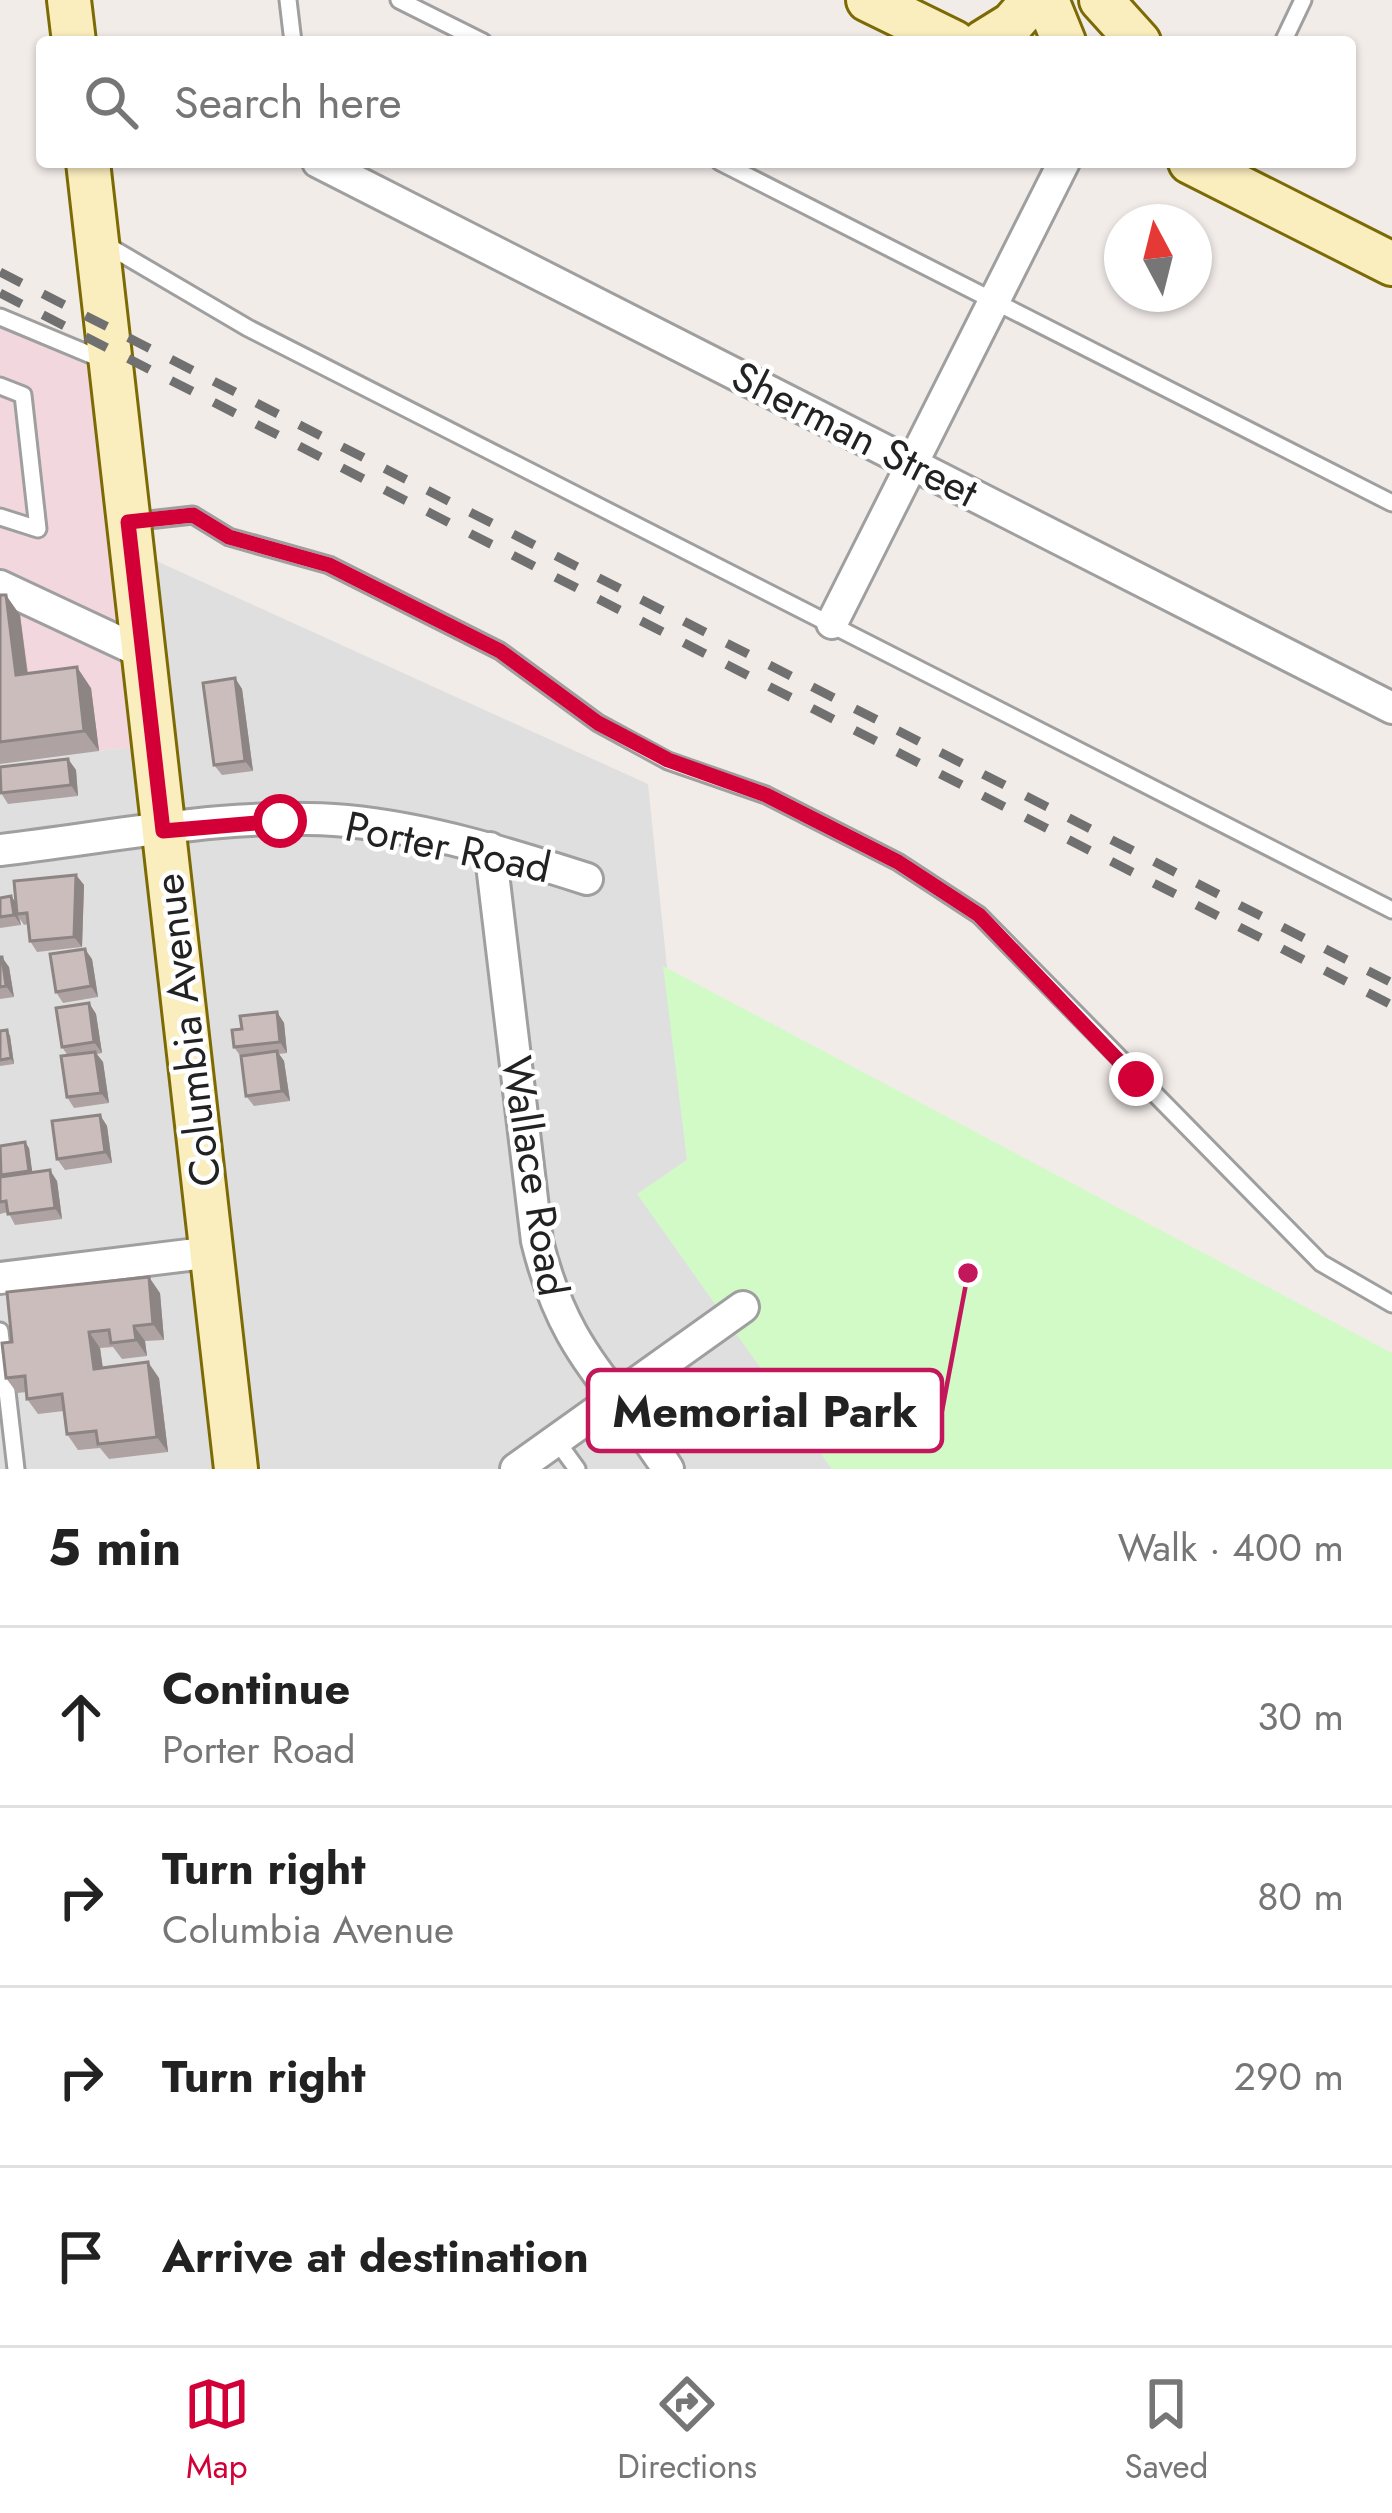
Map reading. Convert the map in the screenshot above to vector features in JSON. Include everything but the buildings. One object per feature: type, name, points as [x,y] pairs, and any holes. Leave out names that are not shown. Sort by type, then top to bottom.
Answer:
[{"type":"street","points":[[868,0],[942,36]]},
{"type":"street","points":[[993,36],[1012,24],[1033,0]]},
{"type":"street","points":[[1047,0],[1062,36]]},
{"type":"street","points":[[1101,0],[1131,36]]},
{"type":"street","name":"Columbia Avenue","points":[[89,168],[236,1469]]},
{"type":"street","name":"Sherman Street","points":[[330,168],[1392,708]]},
{"type":"street","points":[[832,623],[1061,168]]},
{"type":"street","points":[[1201,168],[1392,264]]},
{"type":"street","points":[[1243,168],[1275,207]]},
{"type":"street","points":[[0,586],[143,653]]},
{"type":"street","name":"Porter Road","points":[[0,850],[163,831],[344,821],[490,848],[587,879]]},
{"type":"street","name":"Wallace Road","points":[[490,848],[537,1240],[559,1316],[613,1400],[668,1469]]},
{"type":"street","points":[[0,1278],[212,1252]]},
{"type":"street","points":[[516,1469],[743,1307]]},
{"type":"lane","points":[[288,0],[292,36]]},
{"type":"lane","points":[[399,0],[470,36]]},
{"type":"lane","points":[[1286,36],[1303,0]]},
{"type":"lane","points":[[732,168],[1392,503]]},
{"type":"lane","points":[[97,239],[248,328],[1392,910]]},
{"type":"lane","points":[[0,317],[110,364]]},
{"type":"lane","points":[[0,386],[23,395],[38,529],[0,518]]},
{"type":"lane","points":[[128,522],[193,515],[229,537],[329,565],[500,651],[598,723],[668,760],[766,795],[898,862],[979,915],[1321,1263],[1392,1304]]},
{"type":"lane","points":[[0,1331],[16,1469]]},
{"type":"lane","points":[[556,1440],[577,1469]]},
{"type":"shaded area","points":[[0,327],[105,373],[146,746],[0,761]]},
{"type":"shaded area","points":[[141,554],[648,784],[687,1160],[638,1194],[832,1469],[244,1469]]},
{"type":"shaded area","points":[[146,746],[227,1469],[0,1469],[0,761]]},
{"type":"green space","points":[[663,966],[1392,1353],[1392,1469],[832,1469],[637,1194],[687,1160]]},
{"type":"railway","points":[[0,272],[1392,983]]},
{"type":"railway","points":[[0,293],[1392,1005]]},
{"type":"place","name":"Memorial Park","points":[[968,1273]]},
{"type":"route","points":[[280,821],[163,831],[128,522],[193,515],[229,537],[329,565],[500,651],[598,723],[668,760],[766,795],[898,862],[979,915],[1136,1079]]}]
